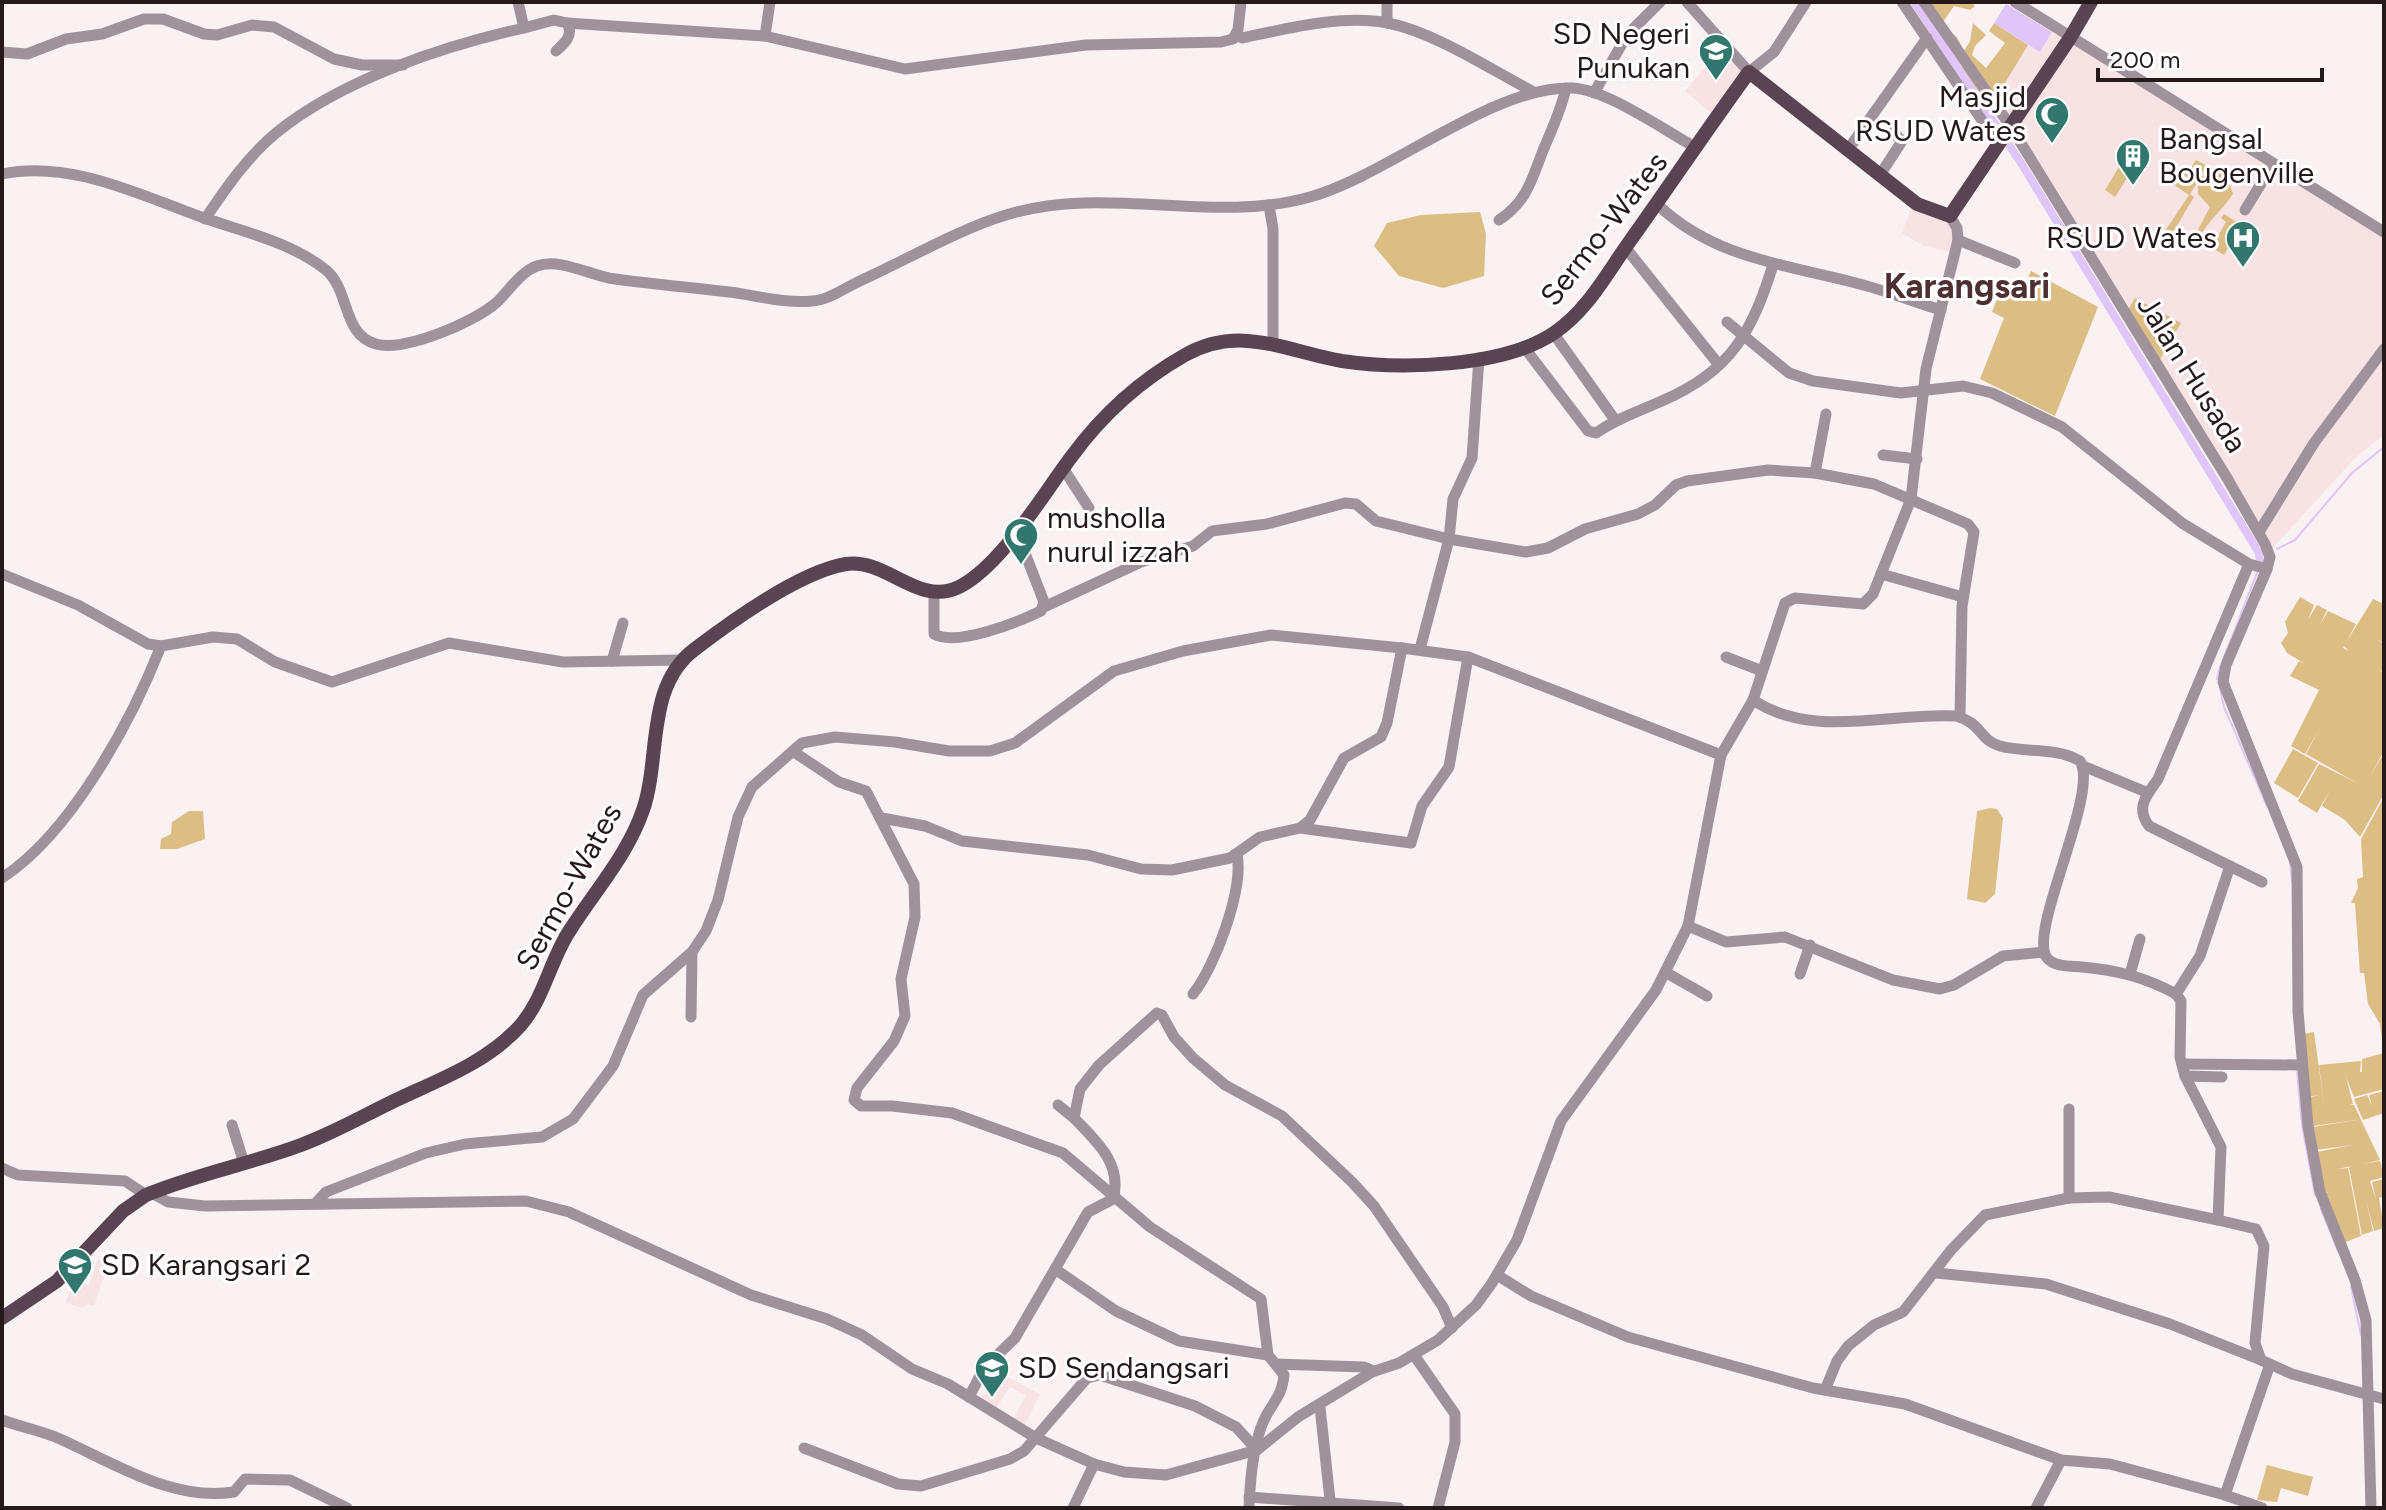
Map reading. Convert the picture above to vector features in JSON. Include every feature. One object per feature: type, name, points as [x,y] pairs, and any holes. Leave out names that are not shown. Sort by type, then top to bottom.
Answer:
[{"type":"main road","points":[[1749,72],[1917,204],[1950,216],[2091,2]]},
{"type":"main road","name":"Sermo-Wates","points":[[2,1318],[57,1281],[123,1211],[148,1194],[321,1137],[475,1063],[521,1025],[533,1008],[561,944],[635,830],[646,805],[662,701],[681,660],[747,612],[793,586],[847,564],[873,568],[934,592],[954,590],[973,578],[1016,530],[1116,406],[1188,353],[1224,339],[1241,338],[1370,365],[1419,367],[1524,347],[1554,334],[1586,303],[1749,72]]},
{"type":"street","points":[[518,2],[524,28]]},
{"type":"street","points":[[765,36],[770,2]]},
{"type":"street","points":[[1236,34],[1241,2]]},
{"type":"street","points":[[1387,2],[1387,23]]},
{"type":"street","points":[[1594,93],[1627,35],[1660,2]]},
{"type":"street","points":[[1694,5],[1749,72],[1774,52],[1806,2]]},
{"type":"street","points":[[1902,2],[1927,38],[1945,48],[2004,136]]},
{"type":"street","points":[[1924,2],[1945,48],[2004,136]]},
{"type":"street","points":[[2015,2],[2384,232]]},
{"type":"street","points":[[2,52],[27,54],[66,39],[102,34],[144,19],[163,19],[204,34],[217,35],[252,25],[274,27],[334,59],[362,65],[403,65]]},
{"type":"street","points":[[205,219],[229,183],[276,132],[326,100],[403,65],[476,40],[554,20],[765,36],[905,69],[1086,45],[1221,42],[1236,34]]},
{"type":"street","points":[[556,51],[567,41],[570,33],[567,23]]},
{"type":"street","points":[[1236,34],[1242,38],[1312,24],[1387,23],[1444,44],[1532,91]]},
{"type":"street","points":[[1847,151],[1927,38]]},
{"type":"street","points":[[1499,220],[1513,211],[1529,192],[1558,119],[1566,88]]},
{"type":"street","points":[[2,174],[17,170],[108,183],[281,244],[319,266],[335,280],[359,335],[376,344],[391,346],[443,332],[476,316],[492,306],[524,273],[547,264],[609,278],[812,301],[1006,215],[1097,202],[1142,201],[1225,207],[1269,205],[1338,188],[1532,91],[1566,88],[1594,93],[1697,148]]},
{"type":"street","points":[[1880,175],[1902,141],[1891,130]]},
{"type":"street","name":"Jalan Husada","points":[[2004,136],[2259,532],[2269,552],[2267,569]]},
{"type":"street","points":[[2245,210],[2273,164]]},
{"type":"street","points":[[1269,205],[1273,229],[1273,345]]},
{"type":"street","points":[[1658,205],[1712,245],[1773,265],[1852,282],[1941,310]]},
{"type":"street","points":[[2,1168],[18,1175],[125,1181],[168,1202],[205,1206],[479,1199],[526,1201],[569,1212],[751,1295],[827,1319],[969,1397],[1036,1438],[1094,1464],[1124,1472],[1166,1475],[1257,1450],[1298,1417],[1320,1407],[1374,1371],[1414,1355],[1452,1328],[1476,1305],[1517,1240],[1561,1121],[1575,1098],[1625,1036],[1665,972],[1688,926],[1721,755],[1753,700],[1785,603],[1795,598],[1863,604],[1873,594],[1911,499],[1922,392],[1958,240],[1950,216]]},
{"type":"street","points":[[1958,240],[2015,263]]},
{"type":"street","points":[[1625,247],[1719,365]]},
{"type":"street","points":[[1524,347],[1590,433],[1596,433],[1615,420],[1692,387],[1719,365],[1747,336],[1773,265]]},
{"type":"street","points":[[1727,322],[1789,373],[1813,381],[1901,393],[1948,386],[1980,389],[2062,427],[2182,523],[2249,564],[2267,569],[2226,665],[2223,682],[2297,867],[2299,1065],[2320,1192],[2355,1280],[2366,1320],[2365,1393],[2371,1508]]},
{"type":"street","points":[[1554,334],[1615,420]]},
{"type":"street","points":[[2259,532],[2314,443],[2384,349]]},
{"type":"street","points":[[1420,649],[1449,539],[1453,499],[1472,458],[1479,358]]},
{"type":"street","points":[[1815,473],[1826,414]]},
{"type":"street","points":[[1883,455],[1917,459]]},
{"type":"street","points":[[1063,468],[1089,508]]},
{"type":"street","points":[[934,592],[934,634],[940,637],[972,635],[1017,622],[1141,562],[1193,546],[1212,531],[1267,524],[1345,503],[1356,504],[1376,521],[1449,539],[1526,552],[1548,548],[1585,529],[1638,514],[1655,505],[1676,485],[1687,481],[1768,470],[1815,473],[1874,484],[1972,527],[1974,539],[1963,597],[1960,717]]},
{"type":"street","points":[[1016,530],[1034,570],[1044,607]]},
{"type":"street","points":[[2249,564],[2158,779],[2146,792],[2142,814],[2149,826],[2262,882]]},
{"type":"street","points":[[2,574],[78,605],[148,644],[161,646],[213,637],[237,639],[275,662],[332,682],[449,643],[563,662],[681,660]]},
{"type":"street","points":[[1881,574],[1963,597]]},
{"type":"street","points":[[612,661],[623,623]]},
{"type":"street","points":[[315,1204],[326,1192],[426,1153],[465,1144],[542,1137],[564,1126],[613,1066],[643,995],[692,952],[706,931],[718,900],[738,817],[752,787],[782,757],[813,739],[835,737],[949,751],[990,751],[1015,743],[1114,671],[1183,651],[1271,635],[1420,649],[1468,657],[1721,755]]},
{"type":"street","points":[[2,878],[29,861],[94,775],[146,683],[161,646]]},
{"type":"street","points":[[1300,828],[1310,820],[1344,758],[1381,737],[1387,723],[1402,648]]},
{"type":"street","points":[[882,818],[925,826],[962,841],[1088,855],[1141,869],[1172,870],[1237,854],[1260,837],[1300,828],[1411,843],[1422,806],[1449,767],[1468,657]]},
{"type":"street","points":[[1726,657],[1762,671]]},
{"type":"street","points":[[1753,700],[1779,713],[1842,722],[1938,715],[1960,717],[1972,720],[1991,742],[2073,757],[2083,766],[2146,792]]},
{"type":"street","points":[[794,752],[839,782],[866,791],[914,884],[915,917],[901,979],[905,1016],[894,1041],[857,1088],[854,1100],[861,1106],[952,1113],[1018,1134],[1063,1153],[1113,1199],[1183,1251],[1261,1299],[1272,1359],[1284,1375],[1279,1401],[1267,1415],[1257,1450],[1249,1503],[1330,1500],[1399,1508]]},
{"type":"street","points":[[2083,766],[2063,872],[2044,927],[2044,952],[2050,961],[2061,965],[2130,974],[2176,994],[2181,1001],[2183,1070],[2221,1147],[2218,1220]]},
{"type":"street","points":[[1193,994],[1204,981],[1230,913],[1239,869],[1237,854]]},
{"type":"street","points":[[2176,994],[2200,956],[2230,866]]},
{"type":"street","points":[[1688,926],[1726,942],[1785,937],[1893,980],[1940,989],[1954,985],[2003,956],[2044,952]]},
{"type":"street","points":[[2130,974],[2140,939]]},
{"type":"street","points":[[1800,974],[1810,945]]},
{"type":"street","points":[[691,1017],[692,952]]},
{"type":"street","points":[[1665,972],[1707,996]]},
{"type":"street","points":[[1074,1118],[1080,1089],[1099,1065],[1152,1016],[1160,1014],[1174,1037],[1193,1058],[1225,1085],[1282,1116],[1352,1182],[1374,1206],[1443,1307],[1452,1328]]},
{"type":"street","points":[[2183,1070],[2299,1065]]},
{"type":"street","points":[[2183,1070],[2222,1077]]},
{"type":"street","points":[[1058,1105],[1105,1151],[1115,1179],[1113,1199]]},
{"type":"street","points":[[2069,1109],[2069,1198]]},
{"type":"street","points":[[232,1125],[244,1163]]},
{"type":"street","points":[[1825,1390],[1837,1361],[1848,1346],[1874,1325],[1903,1312],[1951,1250],[1985,1215],[2069,1198],[2109,1197],[2256,1229],[2261,1234],[2264,1272],[2255,1343],[2265,1363],[2225,1495]]},
{"type":"street","points":[[969,1397],[984,1368],[1015,1338],[1088,1212],[1113,1199]]},
{"type":"street","points":[[1055,1269],[1116,1311],[1179,1341],[1272,1359],[1364,1367],[1374,1371]]},
{"type":"street","points":[[1936,1273],[2046,1284],[2170,1324],[2265,1363],[2384,1399]]},
{"type":"street","points":[[1497,1275],[1559,1309],[1628,1337],[1825,1390],[1905,1404],[2061,1460],[2110,1464],[2262,1508]]},
{"type":"street","points":[[1414,1355],[1455,1414],[1455,1442],[1438,1508]]},
{"type":"street","points":[[804,1448],[898,1484],[921,1486],[1010,1459],[1036,1438],[1087,1378],[1100,1375],[1195,1406],[1236,1427],[1257,1450]]},
{"type":"street","points":[[1320,1407],[1330,1500]]},
{"type":"street","points":[[2,1420],[56,1437],[154,1482],[215,1495],[234,1492],[245,1479],[290,1480],[347,1508]]},
{"type":"street","points":[[2036,1508],[2061,1460]]},
{"type":"street","points":[[1073,1508],[1094,1464]]},
{"type":"shaded area","points":[[1922,2],[1971,2],[1975,6],[1970,10],[1954,6],[1941,25],[1957,37],[1964,51],[1970,41],[1973,23],[1986,35],[1975,46],[1972,55],[1986,68],[2005,43],[1989,31],[1994,23],[2028,45],[1996,98],[1989,103],[1964,74],[1961,62]]},
{"type":"shaded area","points":[[2006,4],[2052,32],[2040,52],[1994,23]]},
{"type":"shaded area","name":"RSUD Wates","points":[[2052,32],[2066,42],[2069,39],[2384,231],[2384,435],[2356,457],[2269,552],[2018,133],[2017,121],[2011,127],[1994,103],[2028,45],[2040,51]]},
{"type":"shaded area","name":"SD Negeri Punukan","points":[[1723,46],[1746,71],[1715,116],[1685,91]]},
{"type":"shaded area","points":[[2125,157],[2136,164],[2115,197],[2105,190]]},
{"type":"shaded area","points":[[2196,160],[2206,165],[2200,178],[2208,172],[2226,174],[2233,194],[2202,233],[2215,241],[2226,222],[2221,218],[2224,214],[2241,225],[2224,255],[2194,237],[2210,207],[2198,194],[2198,181],[2190,194],[2194,197],[2166,244],[2159,240],[2189,195],[2174,185],[2177,180],[2182,183],[2187,177],[2182,173],[2185,168],[2189,171]]},
{"type":"shaded area","points":[[1914,202],[1957,228],[1950,252],[1924,246],[1902,233]]},
{"type":"shaded area","points":[[1480,212],[1486,234],[1484,276],[1443,288],[1399,276],[1374,246],[1387,223],[1421,215]]},
{"type":"shaded area","points":[[2031,271],[2098,307],[2055,416],[1980,379],[2004,318],[1992,312],[2003,284],[2021,293]]},
{"type":"shaded area","points":[[2135,298],[2181,323],[2159,361],[2128,310]]},
{"type":"shaded area","points":[[2300,597],[2314,605],[2308,620],[2317,605],[2327,610],[2320,625],[2328,611],[2356,624],[2345,645],[2373,599],[2384,604],[2384,643],[2376,639],[2384,644],[2384,672],[2378,669],[2384,673],[2384,751],[2370,776],[2384,753],[2384,794],[2360,837],[2345,820],[2322,806],[2330,790],[2317,813],[2298,801],[2319,764],[2357,783],[2306,754],[2320,728],[2305,754],[2291,746],[2319,690],[2290,676],[2299,661],[2307,665],[2287,653],[2281,643],[2288,633],[2285,622]]},
{"type":"shaded area","points":[[2293,749],[2318,763],[2298,798],[2274,783]]},
{"type":"shaded area","points":[[2384,797],[2384,1053],[2380,1024],[2368,1004],[2364,973],[2360,973],[2355,903],[2351,903],[2358,888],[2357,879],[2363,877],[2361,839]]},
{"type":"shaded area","points":[[1997,809],[2003,818],[1995,894],[1985,903],[1967,899],[1977,811]]},
{"type":"shaded area","points":[[189,811],[203,811],[205,839],[177,849],[160,849],[161,839],[171,834],[172,822]]},
{"type":"shaded area","points":[[2314,1032],[2325,1111],[2319,1065],[2361,1061],[2362,1072],[2362,1059],[2384,1053],[2384,1089],[2354,1097],[2346,1077],[2353,1104],[2350,1105],[2354,1105],[2380,1160],[2363,1164],[2380,1161],[2384,1177],[2370,1181],[2376,1199],[2372,1182],[2384,1179],[2384,1196],[2379,1198],[2384,1228],[2374,1231],[2366,1200],[2373,1231],[2362,1235],[2349,1167],[2352,1166],[2337,1169],[2348,1168],[2361,1236],[2343,1243],[2325,1193],[2328,1192],[2324,1192],[2317,1152],[2352,1145],[2316,1150],[2313,1127],[2356,1120],[2313,1126],[2309,1098],[2318,1095],[2309,1097],[2303,1034]]},
{"type":"shaded area","points":[[2384,1091],[2384,1113],[2363,1120],[2354,1099],[2367,1095],[2372,1106],[2369,1095]]},
{"type":"shaded area","points":[[99,1256],[109,1261],[94,1306],[86,1304],[84,1308],[65,1303],[74,1281],[89,1285]]},
{"type":"shaded area","name":"SD Sendangsari","points":[[998,1372],[1040,1394],[1024,1427],[1012,1421],[1026,1396],[1010,1387],[995,1410],[980,1402]]},
{"type":"shaded area","points":[[2267,1465],[2313,1477],[2308,1496],[2281,1488],[2277,1502],[2257,1500]]},
{"type":"waterway","points":[[1914,2],[2021,163],[2259,553],[2260,563]]},
{"type":"waterway","points":[[2277,549],[2295,540],[2352,473],[2384,447]]},
{"type":"waterway","points":[[2224,657],[2257,573]]},
{"type":"waterway","points":[[2217,679],[2220,666]]},
{"type":"waterway","points":[[2220,689],[2224,707],[2267,806]]},
{"type":"waterway","points":[[2290,863],[2292,881]]},
{"type":"waterway","points":[[2297,1071],[2302,1125],[2315,1195]]},
{"type":"waterway","points":[[2321,1209],[2338,1251]]},
{"type":"waterway","points":[[2351,1287],[2361,1335]]},
{"type":"place","name":"SD Negeri Punukan","points":[[1716,82]]},
{"type":"place","name":"Masjid RSUD Wates","points":[[2052,145]]},
{"type":"place","name":"Bangsal Bougenville","points":[[2133,187]]},
{"type":"place","name":"RSUD Wates","points":[[2243,269]]},
{"type":"place","name":"musholla nurul izzah","points":[[1021,566]]},
{"type":"place","name":"SD Karangsari 2","points":[[75,1296]]},
{"type":"place","name":"SD Sendangsari","points":[[992,1399]]},
{"type":"district","name":"Karangsari","points":[[1967,286]]}]
